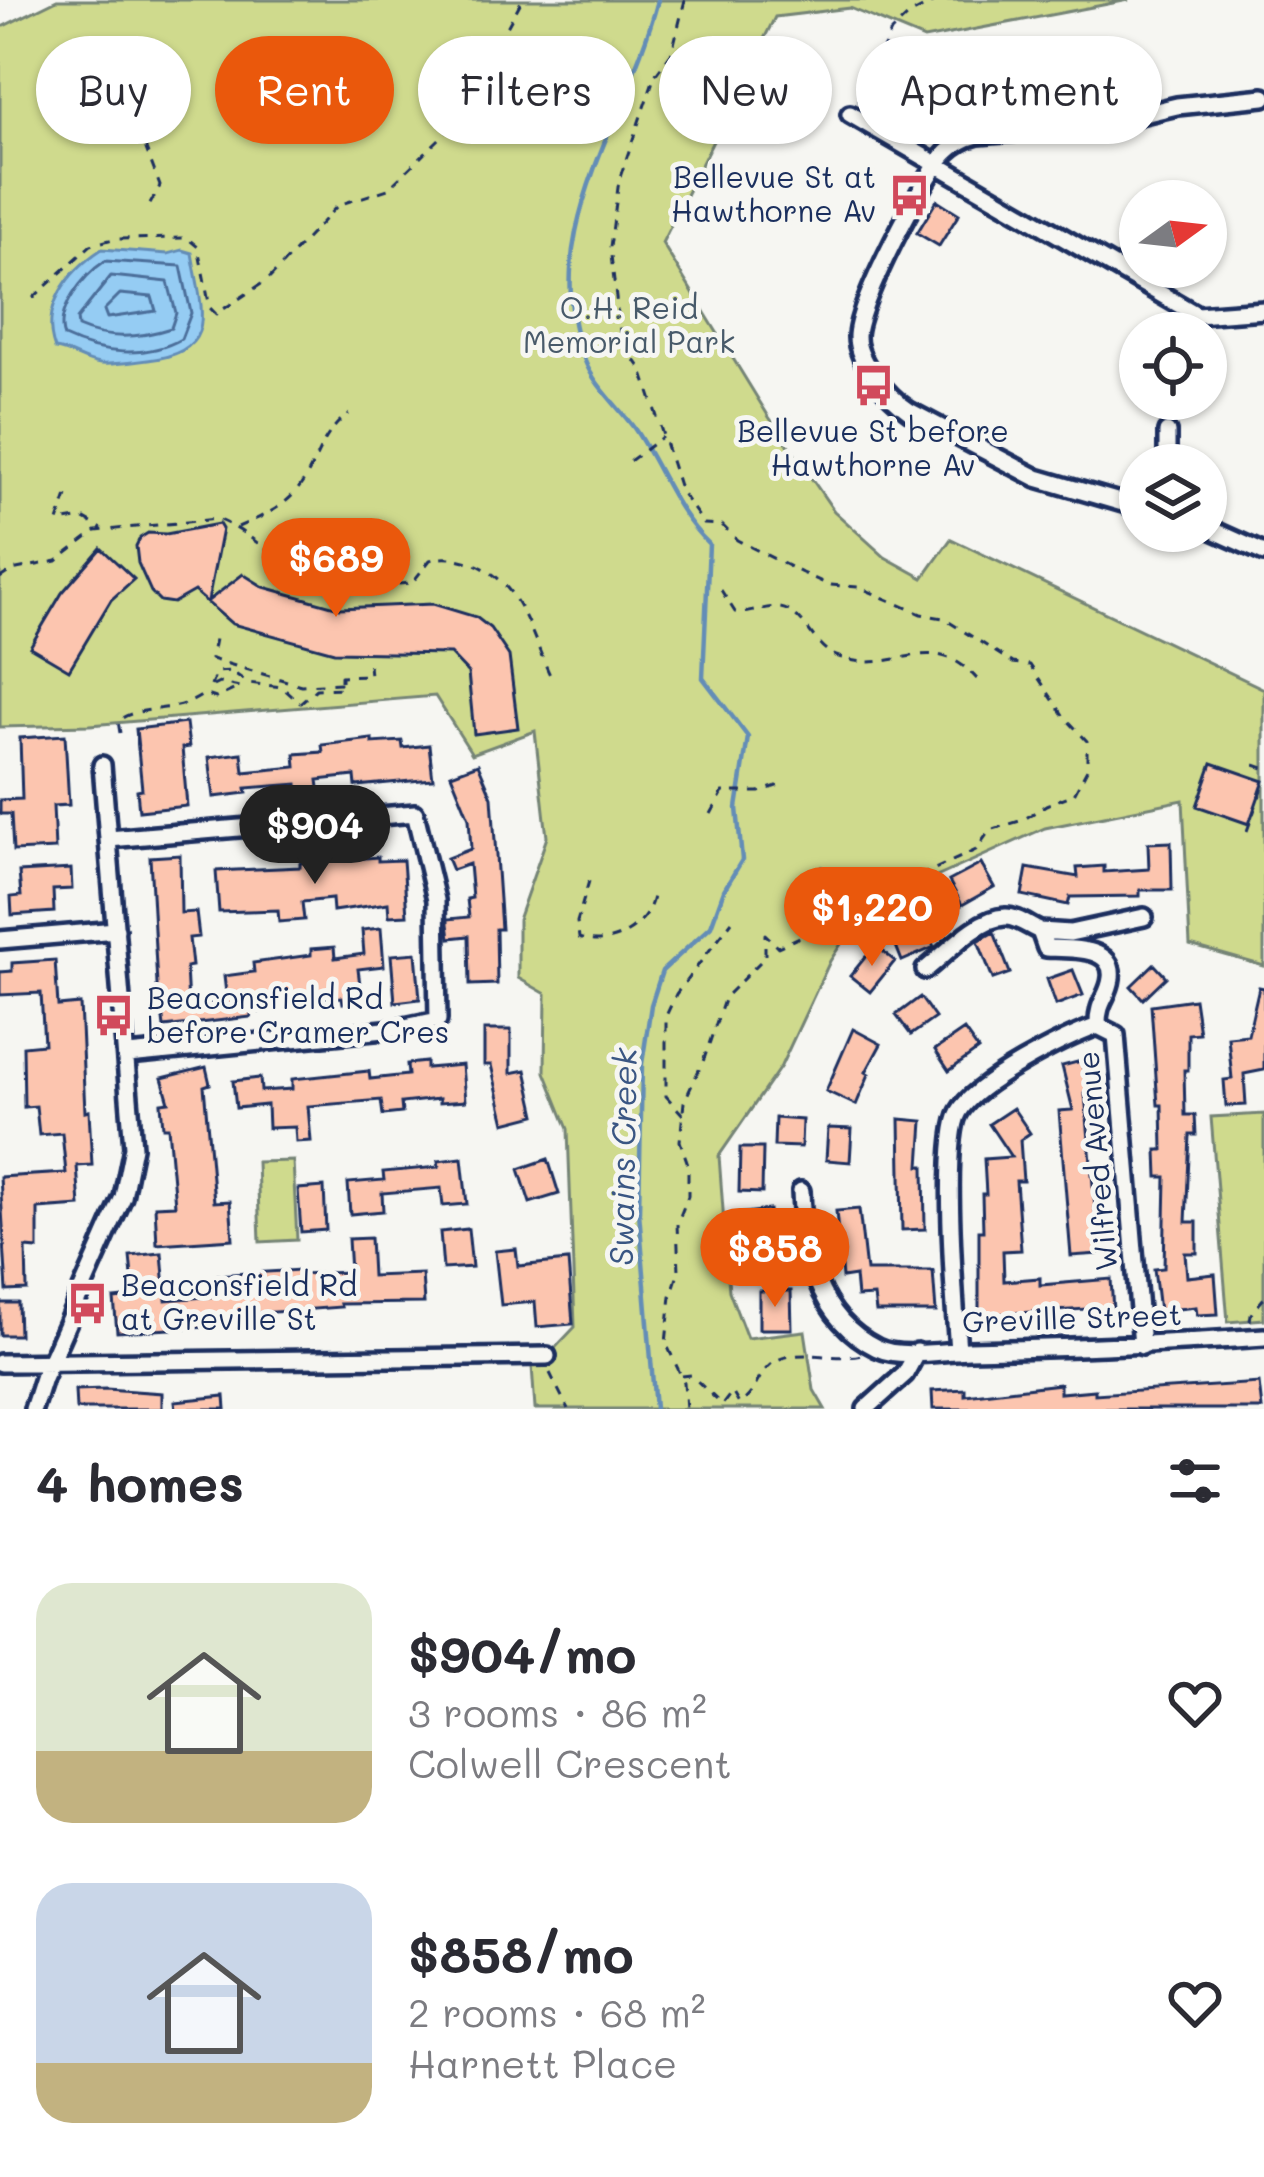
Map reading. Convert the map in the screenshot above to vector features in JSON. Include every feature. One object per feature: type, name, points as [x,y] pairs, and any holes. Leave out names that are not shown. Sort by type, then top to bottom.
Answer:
[{"type":"street","points":[[1119,502],[1037,478],[909,411],[862,358],[856,340],[858,326],[887,256],[937,164],[953,147],[978,135],[1093,127],[1177,106],[1264,98]]},
{"type":"street","points":[[850,114],[1197,315],[1264,310]]},
{"type":"street","points":[[1167,432],[1167,444]]},
{"type":"street","points":[[1227,536],[1264,553]]},
{"type":"street","points":[[33,1409],[127,1180],[133,1147],[102,765]]},
{"type":"street","points":[[109,839],[415,813],[436,900],[437,1020],[394,1029],[128,1055]]},
{"type":"street","points":[[925,970],[984,923],[1005,916],[1040,931],[1070,933],[1144,916]]},
{"type":"street","points":[[0,940],[116,930]]},
{"type":"street","points":[[1040,931],[1046,949],[1087,950],[1110,966],[1111,980],[1097,1006],[1098,1026]]},
{"type":"street","name":"Wilfred Avenue","points":[[958,1351],[951,1235],[955,1118],[966,1101],[1037,1054],[1098,1026],[1116,1035],[1142,1346]]},
{"type":"street","points":[[801,1190],[802,1231],[819,1289],[843,1322],[882,1351]]},
{"type":"street","name":"Greville Street","points":[[882,1351],[1142,1346],[1257,1337]]},
{"type":"street","points":[[866,1409],[904,1374],[917,1352]]},
{"type":"street","points":[[0,1363],[547,1356]]},
{"type":"path","points":[[33,298],[91,245],[113,239],[187,238],[198,247],[210,308],[216,314],[231,307],[269,279],[338,205],[388,189],[480,99],[522,0]]},
{"type":"path","points":[[685,0],[672,52],[655,75],[619,180],[610,247],[621,340],[642,370],[682,492],[704,524],[722,525],[737,540],[829,584],[859,587],[921,614],[943,618],[1013,663],[1030,664],[1063,715],[1087,741],[1087,769],[1074,794],[991,830],[976,850],[778,947],[765,934],[765,957],[725,997],[684,1102],[680,1141],[688,1164],[688,1196],[677,1224],[679,1271],[666,1342],[682,1376],[686,1409]]},
{"type":"path","points":[[850,114],[891,32],[909,15],[938,0]]},
{"type":"path","points":[[146,144],[160,186],[148,208]]},
{"type":"path","points":[[236,528],[271,512],[301,486],[321,442],[349,414]]},
{"type":"path","points":[[1167,432],[1170,420]]},
{"type":"path","points":[[630,461],[664,436]]},
{"type":"path","points":[[68,496],[58,522],[83,518],[103,530]]},
{"type":"path","points":[[0,578],[12,570],[57,561],[96,531],[217,518],[301,576],[344,586],[412,583],[423,566],[441,557],[496,574],[514,593],[551,677]]},
{"type":"path","points":[[721,590],[735,612],[784,608],[834,656],[898,662],[930,651],[967,665],[981,684]]},
{"type":"path","points":[[216,634],[211,658],[301,685],[341,683]]},
{"type":"path","points":[[121,733],[118,721],[130,712],[174,709],[204,694],[216,698],[239,690],[218,683],[218,687],[211,686],[216,672],[231,671],[248,683],[282,687],[300,703],[316,689],[342,688],[341,676],[370,675],[369,664]]},
{"type":"path","points":[[1255,765],[1264,768]]},
{"type":"path","points":[[1247,831],[1264,784]]},
{"type":"path","points":[[712,814],[723,792],[748,793],[780,785]]},
{"type":"path","points":[[821,866],[834,892],[830,923]]},
{"type":"path","points":[[589,881],[577,922],[579,938],[592,943],[610,940],[639,923],[651,910],[653,896]]},
{"type":"path","points":[[683,1117],[666,1096],[666,1016],[678,991],[731,921]]},
{"type":"path","points":[[1257,1337],[1251,1314],[1264,1298]]},
{"type":"path","points":[[682,1376],[691,1375],[722,1406],[732,1392],[740,1404],[750,1398],[767,1367],[793,1355],[841,1360],[882,1351]]},
{"type":"path","points":[[547,1356],[552,1384],[568,1409]]},
{"type":"green space","name":"O.H. Reid Memorial Park","points":[[57,0],[1129,0],[940,36],[917,36],[850,8],[775,17],[766,36],[659,36],[659,144],[712,144],[662,243],[769,417],[834,511],[885,557],[923,578],[951,539],[1264,689],[1264,966],[1190,945],[1183,800],[1045,828],[932,879],[854,924],[830,961],[781,1066],[719,1156],[729,1291],[747,1338],[805,1331],[814,1390],[825,1409],[535,1409],[532,1366],[539,1365],[575,1327],[568,1129],[545,1072],[546,994],[518,978],[518,920],[547,837],[535,731],[472,754],[435,696],[90,725],[0,727],[0,28]]},
{"type":"green space","points":[[1264,1114],[1264,1319],[1228,1322],[1211,1117]]},
{"type":"green space","points":[[293,1161],[297,1240],[260,1242],[257,1162]]},
{"type":"water","points":[[102,249],[192,253],[201,324],[187,348],[148,360],[106,364],[55,349],[51,319],[60,292]]},
{"type":"building","points":[[937,200],[959,214],[939,246],[917,233]]},
{"type":"building","points":[[219,524],[222,529],[208,601],[243,574],[264,587],[339,608],[433,604],[476,617],[509,656],[518,728],[474,734],[468,673],[450,654],[334,652],[232,624],[194,591],[173,603],[160,601],[138,563],[140,538]]},
{"type":"building","points":[[101,548],[134,579],[111,600],[69,670],[30,647],[62,593]]},
{"type":"building","points":[[186,723],[189,747],[182,748],[187,806],[139,811],[137,790],[142,789],[136,729]]},
{"type":"building","points":[[65,735],[69,805],[53,806],[55,849],[13,851],[11,814],[0,814],[0,800],[22,799],[20,738]]},
{"type":"building","points":[[372,739],[372,743],[402,741],[403,748],[429,745],[433,779],[356,786],[355,776],[318,780],[320,795],[298,797],[297,784],[246,788],[247,793],[214,797],[209,757],[242,753],[244,772],[296,767],[295,754],[323,752],[322,745]]},
{"type":"building","points":[[1212,763],[1264,781],[1249,824],[1197,806]]},
{"type":"building","points":[[478,764],[492,797],[501,929],[496,929],[497,984],[470,985],[469,936],[450,938],[448,924],[448,919],[469,917],[469,864],[452,870],[447,858],[471,849],[469,818],[451,774]]},
{"type":"building","points":[[1171,842],[1172,890],[1140,890],[1140,896],[1070,897],[1068,905],[1022,895],[1027,868],[1078,877],[1077,868],[1104,866],[1104,872],[1149,869],[1148,843]]},
{"type":"building","points":[[180,855],[181,913],[196,912],[199,937],[189,938],[188,1005],[227,1002],[224,976],[254,972],[253,963],[334,947],[335,958],[364,954],[362,930],[381,928],[384,966],[358,969],[362,1001],[308,999],[278,1004],[278,1010],[251,1013],[251,1017],[164,1027],[158,1003],[150,857]]},
{"type":"building","points":[[378,857],[378,861],[403,860],[407,915],[389,916],[388,903],[333,911],[332,899],[302,902],[304,920],[279,922],[278,910],[219,912],[216,871]]},
{"type":"building","points":[[981,864],[994,887],[962,905],[949,881]]},
{"type":"building","points":[[71,869],[72,889],[53,890],[54,912],[12,915],[11,897],[21,896],[19,872]]},
{"type":"building","points":[[917,908],[934,947],[902,961],[886,921]]},
{"type":"building","points":[[994,932],[1010,973],[993,979],[978,941]]},
{"type":"building","points":[[875,945],[895,961],[870,992],[850,976]]},
{"type":"building","points":[[416,953],[420,999],[395,1002],[391,955]]},
{"type":"building","points":[[55,960],[58,1006],[80,1004],[92,1165],[77,1166],[80,1206],[38,1209],[38,1249],[26,1248],[27,1290],[7,1291],[0,1177],[66,1173],[62,1133],[39,1135],[36,1106],[24,1107],[23,1046],[44,1044],[41,993],[0,995],[0,972],[12,971],[12,963]]},
{"type":"building","points":[[1154,964],[1166,977],[1143,999],[1131,986]]},
{"type":"building","points":[[1073,970],[1083,995],[1056,1005],[1047,979]]},
{"type":"building","points":[[1259,987],[1264,988],[1264,1070],[1244,1074],[1246,1105],[1226,1106],[1224,1080],[1232,1079],[1228,1037],[1248,1035]]},
{"type":"building","points":[[920,997],[935,1018],[911,1035],[896,1015]]},
{"type":"building","points":[[1194,999],[1199,1033],[1188,1034],[1188,1070],[1184,1070],[1185,1115],[1195,1115],[1196,1135],[1190,1135],[1186,1222],[1197,1222],[1197,1253],[1185,1253],[1187,1277],[1215,1274],[1218,1314],[1197,1315],[1196,1307],[1159,1311],[1154,1269],[1164,1268],[1166,1177],[1158,1177],[1162,1105],[1158,1105],[1151,1005]]},
{"type":"building","points":[[853,1029],[881,1044],[856,1105],[826,1091]]},
{"type":"building","points":[[484,1030],[511,1030],[511,1073],[526,1070],[536,1115],[505,1123],[491,1065],[484,1065]]},
{"type":"building","points":[[964,1030],[978,1050],[949,1071],[935,1050]]},
{"type":"building","points":[[1081,1061],[1089,1093],[1085,1094],[1099,1254],[1071,1256],[1059,1111],[1073,1110],[1062,1066]]},
{"type":"building","points":[[426,1062],[426,1068],[462,1065],[465,1101],[401,1103],[402,1113],[383,1115],[381,1100],[308,1106],[311,1141],[296,1142],[295,1127],[268,1128],[267,1105],[236,1108],[233,1081],[260,1078],[261,1091],[292,1089],[292,1079],[369,1071],[370,1079],[408,1075],[407,1064]]},
{"type":"building","points":[[206,1067],[214,1202],[230,1201],[233,1239],[157,1244],[155,1206],[175,1205],[168,1127],[163,1127],[161,1103],[169,1102],[162,1078]]},
{"type":"building","points":[[1013,1108],[1030,1133],[1020,1140],[1023,1181],[1016,1181],[1021,1250],[1003,1251],[1004,1281],[1040,1278],[1040,1285],[1111,1279],[1113,1311],[979,1315],[984,1159],[1011,1157],[989,1124]]},
{"type":"building","points":[[775,1118],[802,1120],[801,1147],[774,1146]]},
{"type":"building","points":[[900,1119],[923,1121],[920,1166],[924,1166],[925,1229],[902,1230]]},
{"type":"building","points":[[828,1128],[852,1129],[850,1162],[826,1160]]},
{"type":"building","points":[[740,1148],[763,1148],[762,1193],[739,1192]]},
{"type":"building","points":[[462,1158],[467,1204],[443,1206],[441,1188],[382,1193],[383,1211],[350,1214],[348,1183],[384,1180],[383,1172],[439,1167],[438,1161]]},
{"type":"building","points":[[548,1159],[559,1194],[530,1203],[519,1169]]},
{"type":"building","points":[[324,1187],[326,1230],[301,1232],[298,1189]]},
{"type":"building","points":[[859,1209],[866,1271],[933,1271],[936,1312],[876,1312],[874,1296],[857,1297],[855,1276],[842,1278],[836,1211]]},
{"type":"building","points":[[769,1210],[774,1258],[743,1262],[737,1214]]},
{"type":"building","points":[[468,1229],[472,1267],[443,1269],[440,1232]]},
{"type":"building","points":[[370,1238],[372,1276],[422,1274],[424,1303],[340,1304],[207,1317],[207,1327],[117,1332],[114,1299],[134,1297],[130,1256],[162,1253],[166,1300],[218,1296],[217,1275],[350,1272],[348,1239]]},
{"type":"building","points":[[516,1249],[518,1266],[568,1261],[573,1324],[537,1327],[535,1302],[501,1305],[495,1251]]},
{"type":"building","points":[[759,1291],[791,1291],[792,1329],[759,1329]]},
{"type":"building","points":[[0,1303],[18,1303],[19,1335],[0,1335]]},
{"type":"building","points":[[1259,1383],[1262,1409],[933,1409],[932,1391],[965,1389],[965,1395],[1060,1384],[1060,1393],[1095,1390],[1095,1394]]},
{"type":"building","points":[[75,1390],[162,1393],[162,1409],[76,1409]]},
{"type":"building","points":[[225,1396],[226,1409],[176,1409],[175,1401]]},
{"type":"waterway","name":"Swains Creek","points":[[655,1409],[639,1212],[642,1064],[651,1005],[662,971],[711,926],[742,860],[737,808],[748,737],[703,678],[709,544],[677,503],[634,428],[589,370],[573,314],[571,268],[578,223],[658,0]]},
{"type":"place","name":"Bellevue St at Hawthorne Av","points":[[910,195]]},
{"type":"place","name":"Bellevue St before Hawthorne Av","points":[[873,386]]},
{"type":"place","name":"Beaconsfield Rd before Cramer Cres","points":[[113,1016]]},
{"type":"place","name":"Beaconsfield Rd at Greville St","points":[[87,1303]]}]
